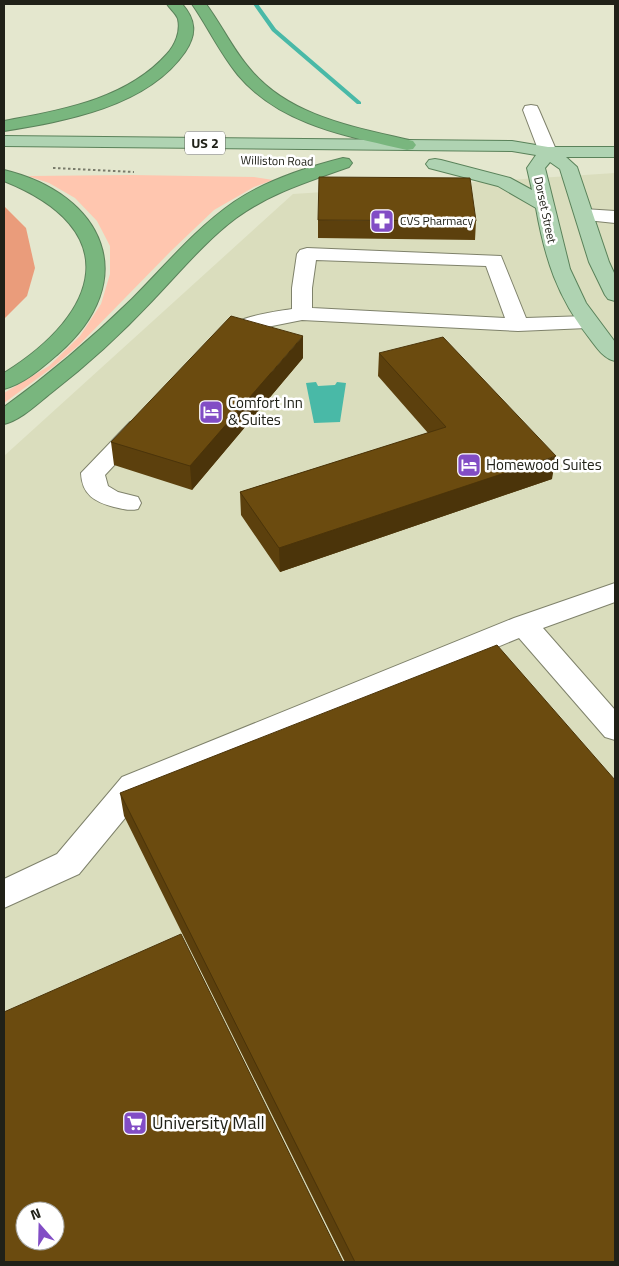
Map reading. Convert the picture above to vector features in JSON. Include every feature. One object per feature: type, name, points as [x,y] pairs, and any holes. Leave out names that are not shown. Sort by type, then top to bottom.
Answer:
[{"type":"highway","points":[[4,126],[56,116],[95,104],[138,85],[168,65],[184,42],[184,17],[174,4]]},
{"type":"highway","points":[[199,4],[243,72],[268,96],[304,116],[360,134],[407,145]]},
{"type":"highway","points":[[4,417],[66,372],[118,324],[221,220],[243,204],[266,192],[353,163]]},
{"type":"highway","points":[[4,175],[51,196],[66,206],[86,230],[96,258],[94,286],[81,316],[49,350],[25,369],[4,382]]},
{"type":"main road","name":"Williston Road","points":[[4,141],[512,146],[548,152],[615,152]]},
{"type":"main road","name":"Williston Road","points":[[543,204],[504,182],[425,163],[518,162],[548,152]]},
{"type":"main road","name":"Dorset Street","points":[[615,294],[599,262],[568,167],[548,152],[536,168],[558,264],[565,283],[587,322],[615,355]]},
{"type":"main road","name":"Williston Road","points":[[4,155],[224,160]]},
{"type":"main road","name":"Williston Road","points":[[294,162],[353,163]]},
{"type":"lane","points":[[531,110],[548,152]]},
{"type":"lane","points":[[584,216],[615,217]]},
{"type":"lane","points":[[302,314],[302,288],[307,254],[494,260],[518,325]]},
{"type":"lane","points":[[210,353],[230,332],[256,323],[302,314],[518,325],[587,322]]},
{"type":"lane","points":[[129,503],[99,494],[93,484],[93,473],[155,410]]},
{"type":"lane","points":[[4,894],[68,864],[133,786],[524,625],[615,592]]},
{"type":"lane","points":[[524,625],[615,729]]},
{"type":"path","points":[[46,168],[134,172]]},
{"type":"shaded area","points":[[615,173],[615,1262],[4,1262],[4,456],[293,194]]},
{"type":"shaded area","points":[[28,176],[254,177],[273,180],[254,187],[214,210],[79,345],[4,403],[4,393],[49,366],[80,336],[101,304],[110,274],[110,246],[97,221],[75,198],[49,183]]},
{"type":"shaded area","points":[[4,206],[26,228],[35,268],[27,296],[4,319]]},
{"type":"water","points":[[316,382],[318,386],[335,385],[337,382],[346,383],[340,422],[314,423],[306,383]]},
{"type":"building","points":[[319,177],[470,178],[476,221],[318,220]]},
{"type":"building","name":"Comfort Inn & Suites","points":[[231,316],[303,336],[190,466],[111,442]]},
{"type":"building","name":"Homewood Suites","points":[[443,337],[556,456],[279,548],[240,492],[446,427],[379,353]]},
{"type":"building","points":[[497,645],[615,780],[615,1262],[355,1262],[120,793]]},
{"type":"building","name":"University Mall","points":[[181,934],[343,1262],[4,1262],[4,1012]]},
{"type":"waterway","points":[[256,4],[274,30],[359,103]]},
{"type":"place","name":"CVS Pharmacy","points":[[382,221]]},
{"type":"place","name":"Comfort Inn & Suites","points":[[211,412]]},
{"type":"place","name":"Homewood Suites","points":[[469,465]]},
{"type":"place","name":"University Mall","points":[[135,1123]]}]
